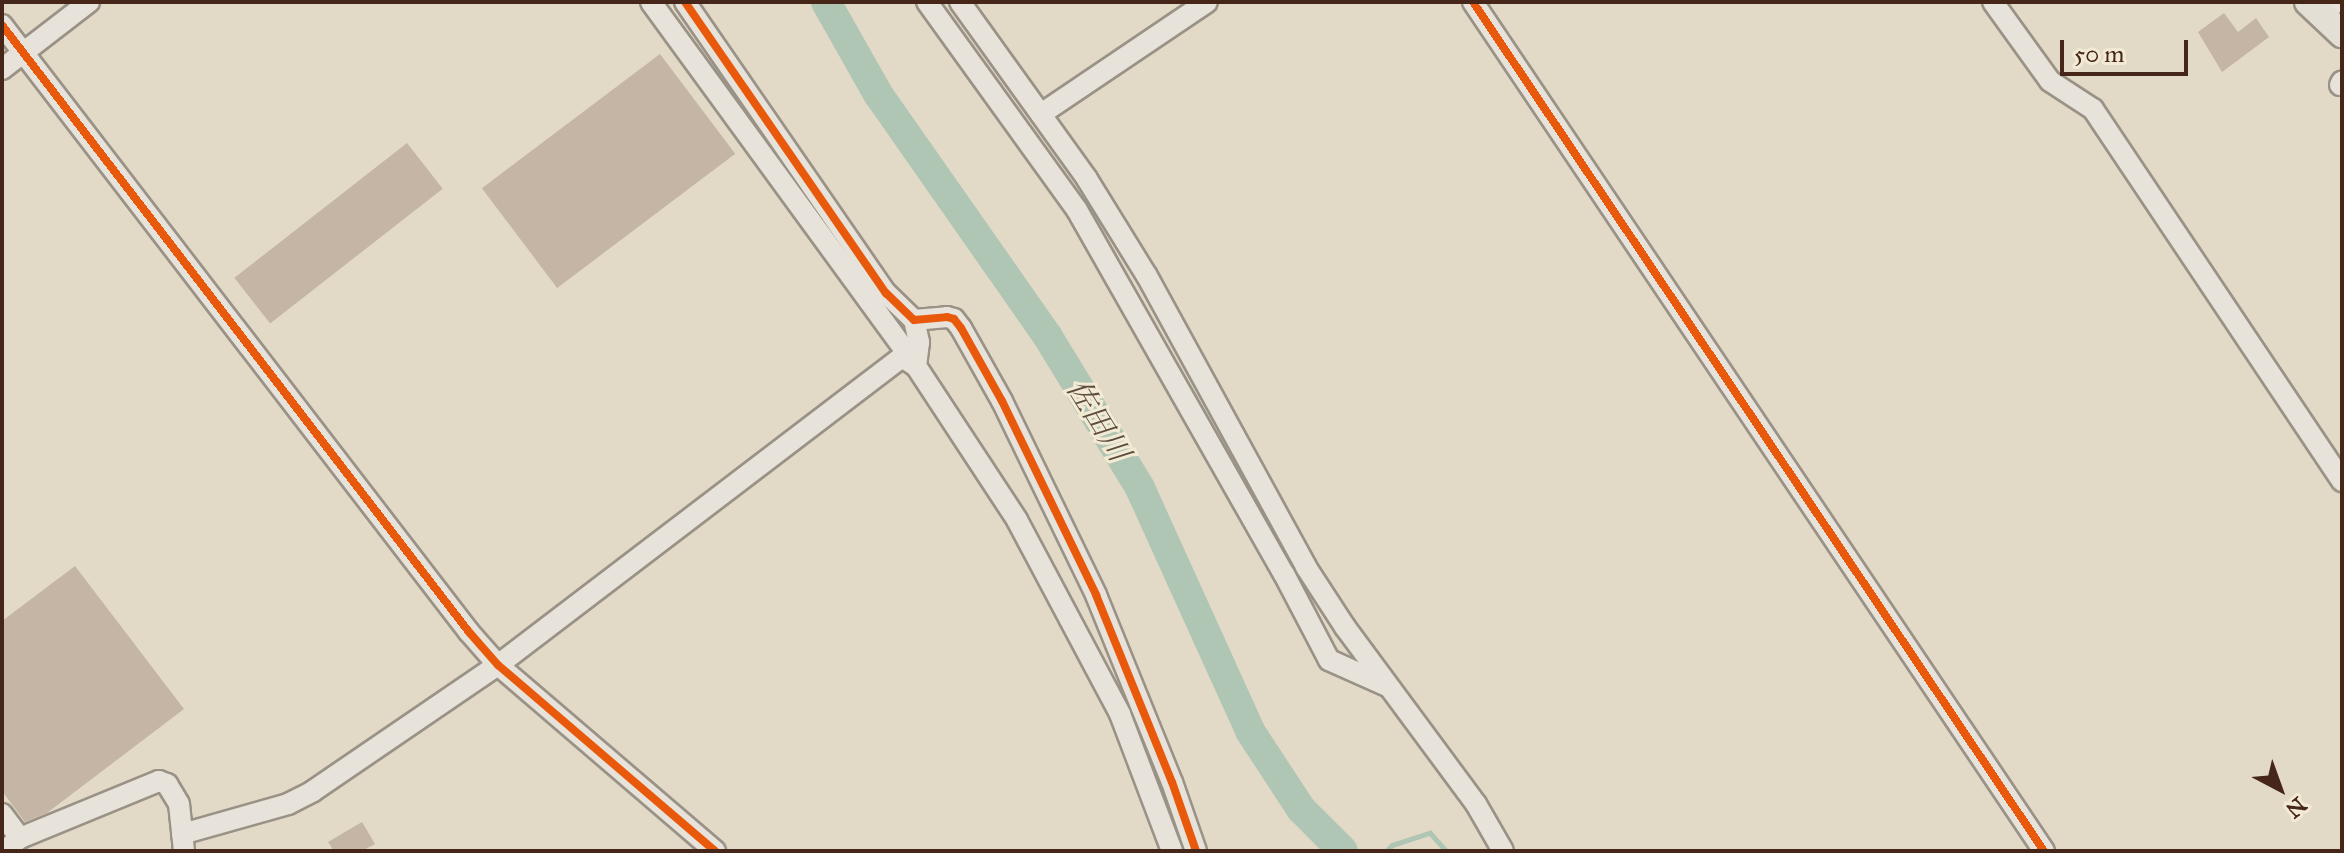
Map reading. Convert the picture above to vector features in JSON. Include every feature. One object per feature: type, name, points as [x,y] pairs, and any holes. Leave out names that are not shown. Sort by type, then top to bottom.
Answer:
[{"type":"main road","points":[[2321,6],[2342,34]]},
{"type":"street","points":[[2,69],[89,2]]},
{"type":"street","points":[[651,2],[916,366],[1017,520],[1112,700],[1172,851]]},
{"type":"street","points":[[685,2],[886,293],[914,320],[919,342],[916,366]]},
{"type":"street","points":[[927,2],[1077,210],[1262,534],[1329,660],[1388,686]]},
{"type":"street","points":[[960,2],[1087,179],[1147,276],[1306,567],[1388,686],[1476,804],[1503,851]]},
{"type":"street","points":[[1041,114],[1207,2]]},
{"type":"street","points":[[1473,2],[2044,851]]},
{"type":"street","points":[[1993,2],[2050,81],[2093,109],[2342,481]]},
{"type":"street","points":[[2,25],[469,632],[498,665],[715,851]]},
{"type":"street","points":[[914,320],[954,319],[1002,401],[1096,595],[1172,782],[1196,851]]},
{"type":"street","points":[[2,814],[12,844],[159,781],[174,792],[183,842],[288,804],[313,791],[498,665],[902,357],[916,366]]},
{"type":"building","points":[[2224,13],[2238,32],[2256,18],[2269,37],[2222,72],[2198,32]]},
{"type":"building","points":[[660,54],[735,154],[557,288],[482,188]]},
{"type":"building","points":[[407,143],[443,189],[270,324],[234,278]]},
{"type":"building","points":[[75,566],[184,709],[47,813],[25,822],[2,791],[2,621]]},
{"type":"building","points":[[362,822],[375,844],[362,851],[334,851],[328,842]]},
{"type":"waterway","name":"佐田川","points":[[826,2],[878,94],[1048,337],[1140,488],[1250,731],[1301,809],[1343,851]]},
{"type":"waterway","points":[[1386,851],[1392,845],[1430,833],[1446,851]]},
{"type":"cycle path","points":[[685,2],[886,293],[914,320],[947,317],[954,319],[961,328],[1002,401],[1096,595],[1172,782],[1196,851]]},
{"type":"cycle path","points":[[1473,2],[2044,851]]},
{"type":"cycle path","points":[[2,25],[469,632],[498,665],[715,851]]}]
